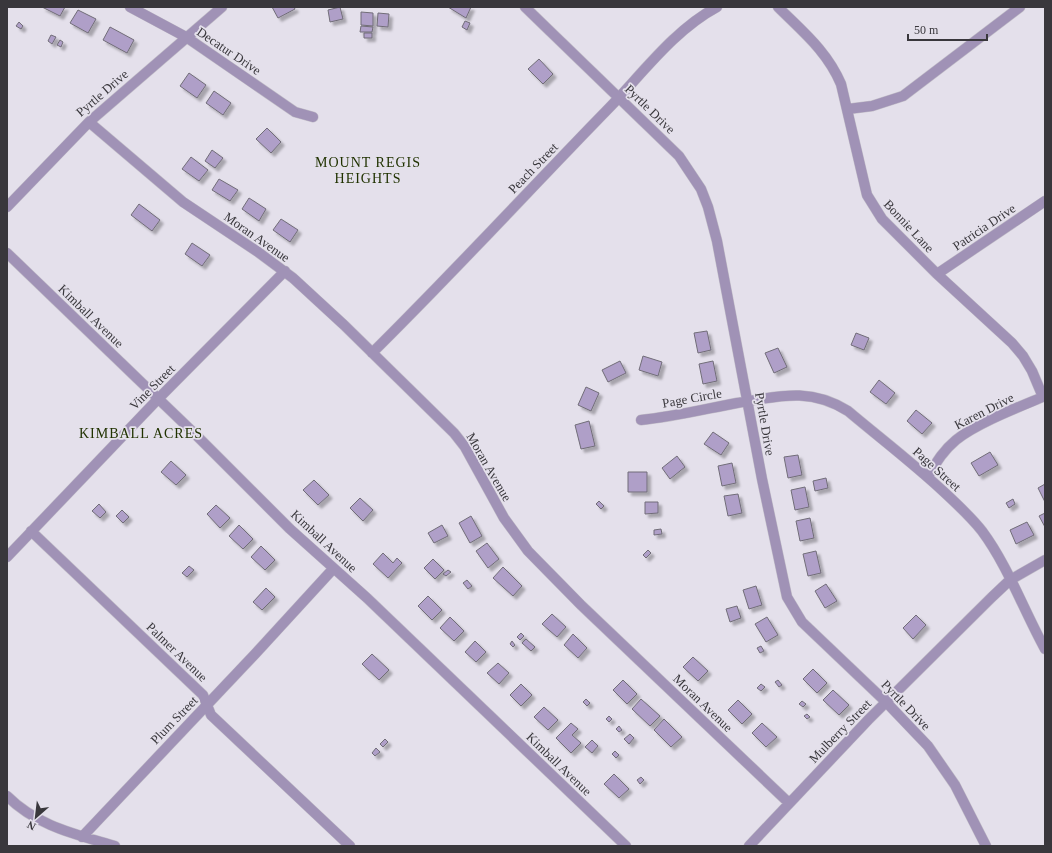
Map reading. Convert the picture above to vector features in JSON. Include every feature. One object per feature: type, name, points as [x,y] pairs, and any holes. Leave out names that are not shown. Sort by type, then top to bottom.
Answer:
[{"type":"street","name":"Decatur Drive","points":[[130,7],[186,38],[295,112],[313,117]]},
{"type":"street","name":"Pyrtle Drive","points":[[7,207],[89,122],[222,7]]},
{"type":"street","name":"Pyrtle Drive","points":[[525,7],[679,156],[691,172],[708,207],[717,241],[762,479],[787,598],[802,622],[886,702],[928,746],[943,765],[955,785],[986,846]]},
{"type":"street","name":"Peach Street","points":[[372,353],[421,305],[501,219],[683,31],[695,21],[717,7]]},
{"type":"street","name":"Bonnie Lane","points":[[778,7],[827,56],[841,84],[868,195],[874,208],[882,219],[937,274],[1016,347],[1032,371],[1044,396]]},
{"type":"street","points":[[848,108],[879,104],[908,92],[1020,7]]},
{"type":"street","name":"Moran Avenue","points":[[89,122],[183,202],[284,271],[372,353],[458,438],[465,447],[504,518],[528,551],[581,605],[789,803]]},
{"type":"street","name":"Patricia Drive","points":[[937,274],[1045,201]]},
{"type":"street","name":"Kimball Avenue","points":[[7,253],[332,568],[367,598],[626,846]]},
{"type":"street","name":"Vine Street","points":[[7,557],[158,399],[284,271]]},
{"type":"street","name":"Page Street","points":[[748,401],[778,395],[796,394],[828,400],[848,411],[928,477],[966,513],[981,531],[997,555],[1045,649]]},
{"type":"street","name":"Karen Drive","points":[[928,477],[935,463],[956,440],[970,431],[1044,396]]},
{"type":"street","name":"Page Circle","points":[[641,420],[748,401]]},
{"type":"street","name":"Palmer Avenue","points":[[31,531],[202,695],[211,715],[350,846]]},
{"type":"street","name":"Mulberry Street","points":[[749,846],[886,702],[1010,580],[1045,560]]},
{"type":"street","name":"Plum Street","points":[[82,836],[207,704],[332,568]]},
{"type":"street","points":[[7,796],[23,811],[53,828],[115,846]]},
{"type":"building","points":[[42,7],[65,7],[60,16]]},
{"type":"building","points":[[272,7],[294,7],[295,9],[278,18]]},
{"type":"building","points":[[340,7],[343,19],[330,22],[328,10]]},
{"type":"building","points":[[448,7],[471,7],[466,18]]},
{"type":"building","points":[[78,10],[96,19],[88,33],[70,23]]},
{"type":"building","points":[[361,12],[373,13],[373,26],[361,25]]},
{"type":"building","points":[[378,13],[389,14],[388,27],[377,26]]},
{"type":"building","points":[[465,21],[470,23],[467,30],[462,27]]},
{"type":"building","points":[[19,22],[23,26],[21,29],[16,26]]},
{"type":"building","points":[[361,26],[373,27],[372,32],[360,32]]},
{"type":"building","points":[[110,27],[134,40],[127,53],[103,40]]},
{"type":"building","points":[[364,33],[372,33],[372,38],[364,38]]},
{"type":"building","points":[[51,35],[56,37],[52,44],[48,41]]},
{"type":"building","points":[[60,40],[63,42],[61,47],[57,45]]},
{"type":"building","points":[[539,59],[553,74],[543,84],[528,69]]},
{"type":"building","points":[[189,73],[206,85],[197,98],[180,86]]},
{"type":"building","points":[[214,91],[231,103],[223,115],[206,103]]},
{"type":"building","points":[[267,128],[281,142],[271,153],[256,139]]},
{"type":"building","points":[[212,150],[223,158],[215,168],[205,161]]},
{"type":"building","points":[[191,157],[208,170],[199,181],[182,169]]},
{"type":"building","points":[[219,179],[238,190],[230,201],[212,190]]},
{"type":"building","points":[[249,198],[266,209],[259,221],[242,209]]},
{"type":"building","points":[[139,204],[160,220],[152,231],[131,215]]},
{"type":"building","points":[[281,219],[298,230],[290,242],[273,230]]},
{"type":"building","points":[[192,243],[210,255],[202,266],[185,254]]},
{"type":"building","points":[[707,331],[711,350],[698,353],[694,333]]},
{"type":"building","points":[[856,333],[869,338],[864,350],[851,345]]},
{"type":"building","points":[[778,348],[787,367],[774,373],[765,353]]},
{"type":"building","points":[[643,356],[662,362],[658,376],[639,370]]},
{"type":"building","points":[[620,361],[626,373],[608,382],[602,370]]},
{"type":"building","points":[[713,361],[717,381],[703,384],[699,364]]},
{"type":"building","points":[[879,380],[895,393],[886,404],[870,392]]},
{"type":"building","points":[[586,387],[599,393],[591,411],[578,405]]},
{"type":"building","points":[[916,410],[932,423],[922,434],[907,421]]},
{"type":"building","points":[[589,421],[595,446],[581,449],[575,425]]},
{"type":"building","points":[[713,432],[729,443],[721,455],[704,444]]},
{"type":"building","points":[[990,452],[998,465],[979,476],[971,463]]},
{"type":"building","points":[[798,455],[802,475],[788,478],[784,457]]},
{"type":"building","points":[[677,456],[685,467],[670,479],[662,468]]},
{"type":"building","points":[[171,461],[186,475],[176,485],[161,472]]},
{"type":"building","points":[[732,463],[736,483],[722,486],[718,466]]},
{"type":"building","points":[[628,472],[647,472],[647,492],[628,492]]},
{"type":"building","points":[[826,478],[828,488],[815,491],[813,481]]},
{"type":"building","points":[[314,480],[329,495],[318,505],[303,490]]},
{"type":"building","points":[[1045,484],[1045,502],[1038,488]]},
{"type":"building","points":[[805,487],[809,507],[795,510],[791,490]]},
{"type":"building","points":[[738,494],[742,513],[728,516],[724,496]]},
{"type":"building","points":[[360,498],[373,510],[363,521],[350,508]]},
{"type":"building","points":[[1013,499],[1015,504],[1009,508],[1006,503]]},
{"type":"building","points":[[599,501],[604,506],[601,509],[596,504]]},
{"type":"building","points":[[645,502],[658,502],[658,513],[645,514]]},
{"type":"building","points":[[99,504],[106,512],[100,518],[92,511]]},
{"type":"building","points":[[216,505],[230,518],[220,528],[207,514]]},
{"type":"building","points":[[122,510],[129,517],[123,523],[116,516]]},
{"type":"building","points":[[1045,513],[1045,527],[1039,516]]},
{"type":"building","points":[[471,516],[482,536],[470,543],[459,523]]},
{"type":"building","points":[[810,518],[814,538],[800,541],[796,521]]},
{"type":"building","points":[[1027,522],[1034,535],[1016,544],[1010,530]]},
{"type":"building","points":[[239,525],[253,539],[243,549],[229,536]]},
{"type":"building","points":[[442,525],[448,536],[434,543],[428,533]]},
{"type":"building","points":[[661,529],[662,534],[654,535],[654,530]]},
{"type":"building","points":[[487,543],[499,559],[488,568],[476,551]]},
{"type":"building","points":[[261,546],[275,560],[265,570],[251,557]]},
{"type":"building","points":[[648,550],[651,553],[646,558],[643,555]]},
{"type":"building","points":[[816,551],[821,573],[808,576],[803,554]]},
{"type":"building","points":[[383,553],[393,563],[397,558],[402,563],[388,578],[373,564]]},
{"type":"building","points":[[433,559],[444,570],[435,579],[424,568]]},
{"type":"building","points":[[189,566],[194,570],[187,577],[182,573]]},
{"type":"building","points":[[503,567],[522,586],[513,596],[493,578]]},
{"type":"building","points":[[448,570],[451,572],[446,576],[443,574]]},
{"type":"building","points":[[467,580],[472,586],[468,589],[463,583]]},
{"type":"building","points":[[826,584],[837,601],[825,608],[815,591]]},
{"type":"building","points":[[756,586],[762,605],[749,609],[743,590]]},
{"type":"building","points":[[266,588],[275,597],[262,610],[253,602]]},
{"type":"building","points":[[428,596],[442,610],[432,620],[418,606]]},
{"type":"building","points":[[737,606],[741,618],[730,622],[726,609]]},
{"type":"building","points":[[552,614],[566,627],[557,637],[542,624]]},
{"type":"building","points":[[916,615],[926,625],[913,639],[903,628]]},
{"type":"building","points":[[450,617],[464,631],[454,641],[440,628]]},
{"type":"building","points":[[767,617],[778,635],[766,642],[755,624]]},
{"type":"building","points":[[521,633],[524,636],[520,640],[517,637]]},
{"type":"building","points":[[573,634],[587,648],[578,658],[564,645]]},
{"type":"building","points":[[526,639],[535,647],[531,651],[522,643]]},
{"type":"building","points":[[475,641],[486,652],[476,662],[465,652]]},
{"type":"building","points":[[512,641],[515,645],[513,647],[510,644]]},
{"type":"building","points":[[761,646],[764,651],[760,653],[757,648]]},
{"type":"building","points":[[372,654],[389,670],[379,680],[362,664]]},
{"type":"building","points":[[693,657],[708,671],[698,681],[683,667]]},
{"type":"building","points":[[498,663],[509,673],[499,684],[487,673]]},
{"type":"building","points":[[813,669],[827,683],[817,693],[803,679]]},
{"type":"building","points":[[623,680],[637,694],[627,704],[613,690]]},
{"type":"building","points":[[778,680],[782,685],[779,687],[775,682]]},
{"type":"building","points":[[521,684],[532,695],[521,706],[510,695]]},
{"type":"building","points":[[761,684],[765,687],[761,691],[757,688]]},
{"type":"building","points":[[833,690],[849,705],[839,715],[823,700]]},
{"type":"building","points":[[586,699],[590,703],[587,706],[583,702]]},
{"type":"building","points":[[641,699],[660,716],[650,726],[632,709]]},
{"type":"building","points":[[738,700],[752,714],[742,724],[728,710]]},
{"type":"building","points":[[802,701],[806,704],[803,707],[799,704]]},
{"type":"building","points":[[544,707],[558,720],[548,730],[534,717]]},
{"type":"building","points":[[807,714],[810,717],[807,719],[804,716]]},
{"type":"building","points":[[609,716],[612,719],[609,722],[606,719]]},
{"type":"building","points":[[664,719],[682,737],[671,747],[654,730]]},
{"type":"building","points":[[571,723],[578,729],[572,735],[581,743],[571,753],[556,738]]},
{"type":"building","points":[[762,723],[777,737],[766,747],[752,733]]},
{"type":"building","points":[[619,726],[622,730],[619,732],[616,729]]},
{"type":"building","points":[[630,734],[634,738],[629,744],[624,739]]},
{"type":"building","points":[[385,739],[388,742],[383,747],[380,744]]},
{"type":"building","points":[[592,740],[598,746],[592,753],[585,747]]},
{"type":"building","points":[[376,748],[380,752],[375,756],[372,753]]},
{"type":"building","points":[[615,751],[619,755],[616,758],[612,754]]},
{"type":"building","points":[[614,774],[629,789],[619,798],[604,784]]},
{"type":"building","points":[[641,777],[644,780],[640,784],[637,780]]},
{"type":"district","name":"MOUNT REGIS HEIGHTS","points":[[368,170]]},
{"type":"district","name":"KIMBALL ACRES","points":[[141,433]]}]
